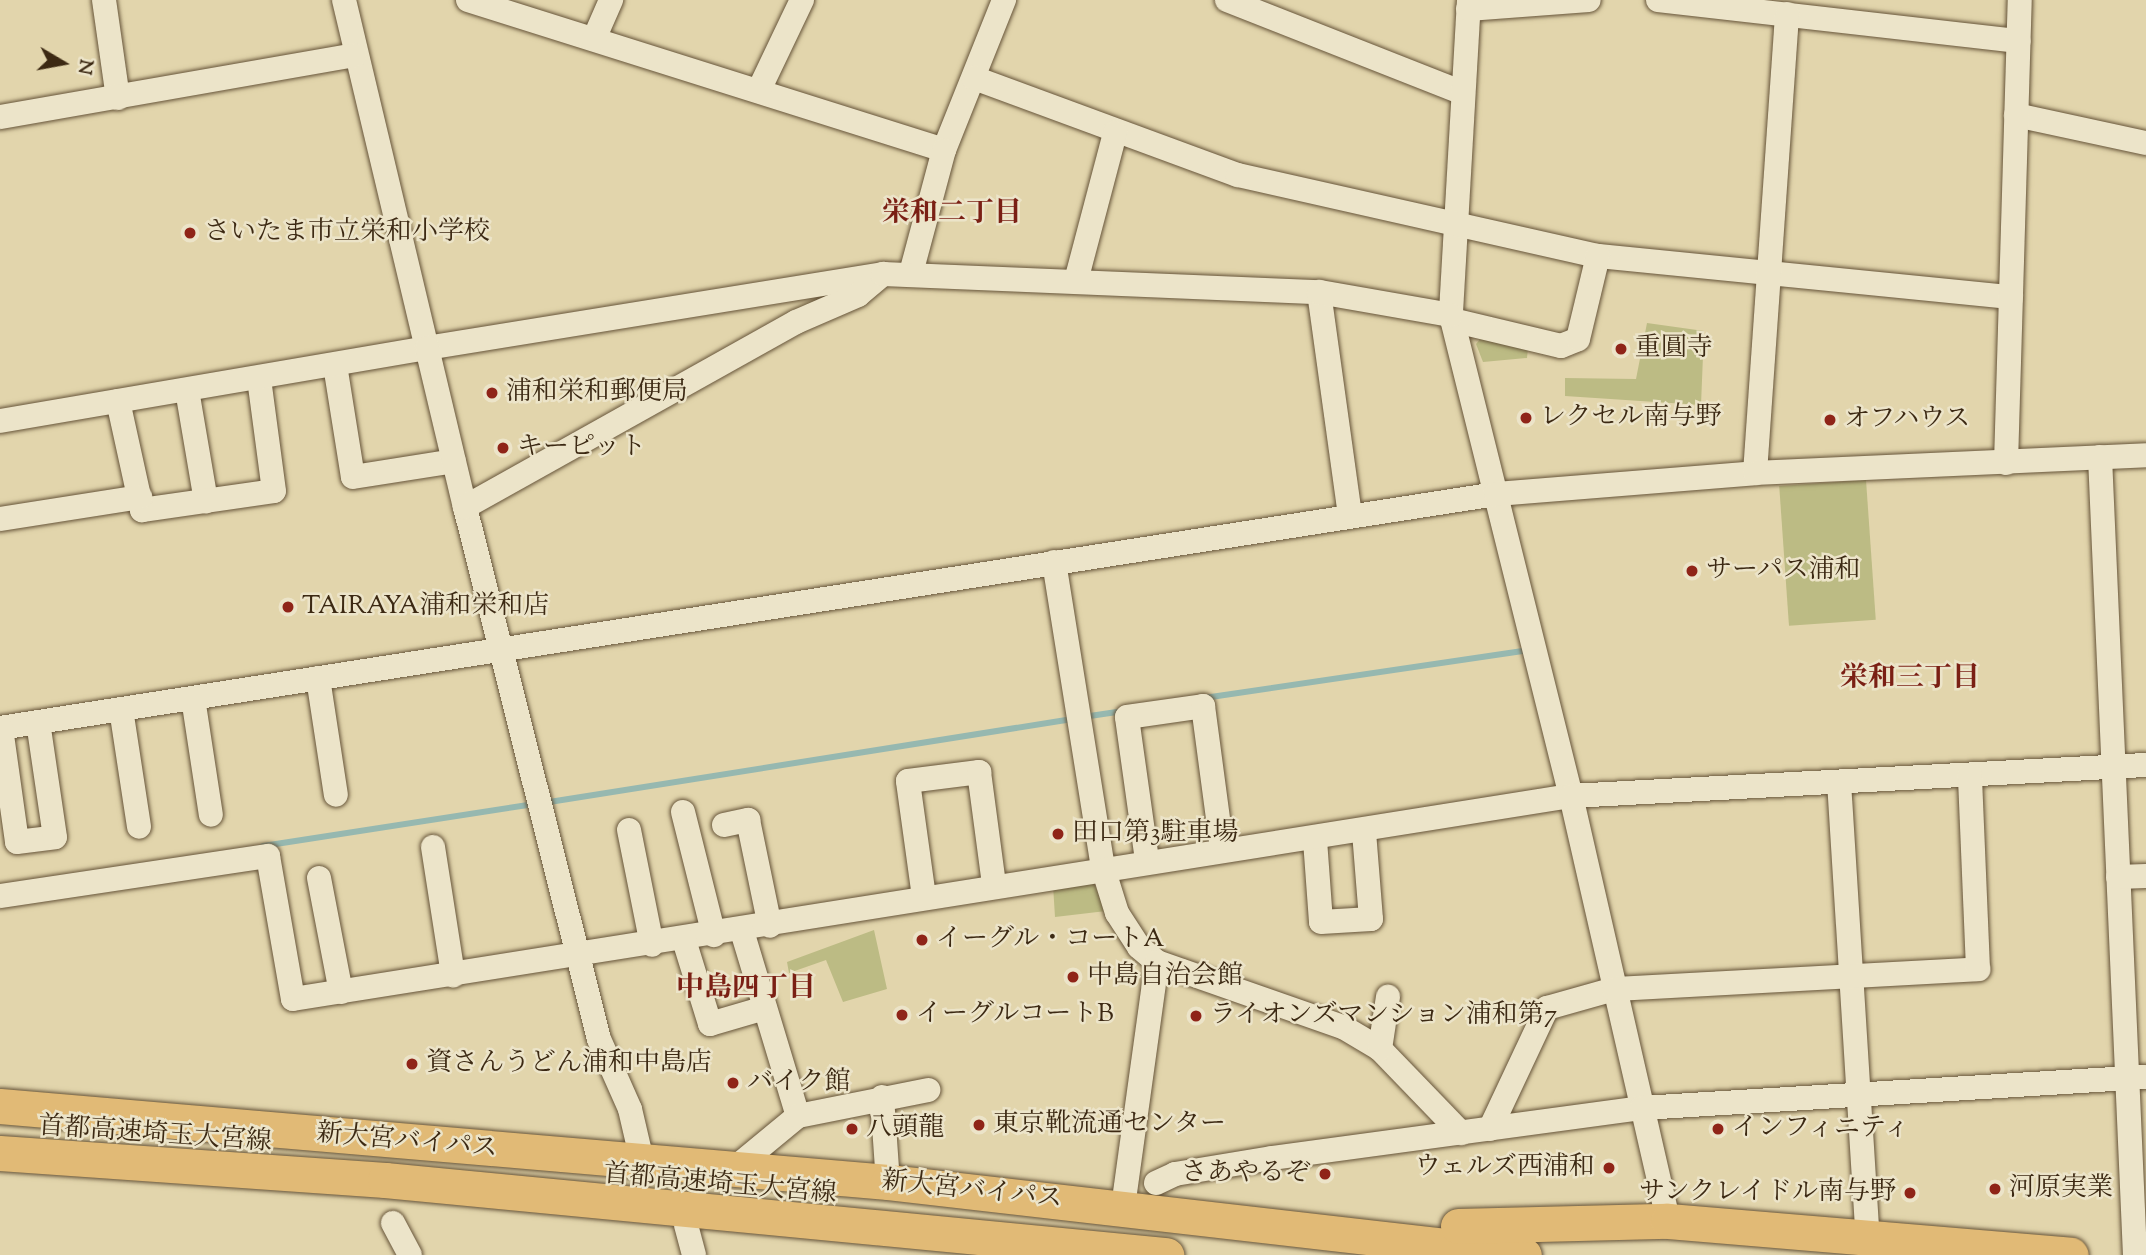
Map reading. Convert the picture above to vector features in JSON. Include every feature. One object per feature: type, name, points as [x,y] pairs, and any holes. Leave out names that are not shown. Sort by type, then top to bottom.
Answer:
[{"type":"highway","name":"新大宮バイパス","points":[[0,1105],[643,1165],[888,1182],[1224,1219],[1531,1242],[1678,1233]]},
{"type":"highway","name":"首都高速埼玉大宮線","points":[[0,1126],[281,1143],[1439,1255]]},
{"type":"highway","name":"首都高速埼玉大宮線","points":[[0,1153],[371,1179],[1166,1255]]},
{"type":"highway","points":[[0,1172],[123,1176],[690,1240],[1001,1255]]},
{"type":"highway","points":[[1678,1233],[1868,1237],[2071,1255]]},
{"type":"highway","points":[[1678,1233],[1789,1255]]},
{"type":"street","points":[[104,0],[118,98]]},
{"type":"street","points":[[344,0],[454,461],[599,1039],[639,1136],[643,1165]]},
{"type":"street","points":[[468,0],[944,150]]},
{"type":"street","points":[[594,39],[611,0]]},
{"type":"street","points":[[759,90],[802,0]]},
{"type":"street","points":[[911,273],[944,150],[1004,0]]},
{"type":"street","points":[[1227,0],[1461,92]]},
{"type":"street","points":[[1589,0],[1468,5],[1461,92],[1451,318],[1571,796],[1642,1108],[1678,1233]]},
{"type":"street","points":[[1658,0],[2019,41]]},
{"type":"street","points":[[2007,463],[2020,0]]},
{"type":"street","points":[[1755,473],[1772,275],[1787,14]]},
{"type":"street","points":[[0,117],[355,55]]},
{"type":"street","points":[[974,78],[1238,175],[1598,256],[2011,297]]},
{"type":"street","points":[[2017,115],[2146,143]]},
{"type":"street","points":[[1077,277],[1115,132]]},
{"type":"street","points":[[0,421],[883,274],[1077,277],[1319,292],[1451,318],[1561,346],[1578,339],[1598,256]]},
{"type":"street","points":[[466,507],[796,322],[858,295],[883,274]]},
{"type":"street","points":[[1319,292],[1350,516]]},
{"type":"street","points":[[335,365],[353,477],[454,461]]},
{"type":"street","points":[[118,401],[142,510],[274,491],[259,378]]},
{"type":"street","points":[[187,390],[206,501]]},
{"type":"street","points":[[38,722],[55,837],[18,842],[1,728],[38,722],[121,709],[193,698],[1054,562],[1496,494],[1755,473],[2146,455]]},
{"type":"street","points":[[2100,457],[2119,877],[2137,1078],[2136,1255]]},
{"type":"street","points":[[0,519],[139,497]]},
{"type":"street","points":[[1054,562],[1103,868],[1117,913],[1157,962],[1343,1027],[1380,1049],[1461,1133]]},
{"type":"street","points":[[318,678],[336,795]]},
{"type":"street","points":[[193,698],[211,815]]},
{"type":"street","points":[[1147,860],[1127,717],[1203,706],[1222,849]]},
{"type":"street","points":[[121,709],[139,827]]},
{"type":"street","points":[[0,896],[268,856],[293,999],[742,931],[994,884],[1222,849],[1315,840],[1571,796],[2146,765]]},
{"type":"street","points":[[924,897],[908,780],[979,772],[994,884]]},
{"type":"street","points":[[1490,1129],[1547,1009],[1614,989],[1852,979],[1978,969],[1970,775]]},
{"type":"street","points":[[1839,782],[1868,1237]]},
{"type":"street","points":[[683,812],[714,935]]},
{"type":"street","points":[[724,825],[748,820],[771,926]]},
{"type":"street","points":[[629,830],[652,945]]},
{"type":"street","points":[[1315,840],[1321,922],[1371,919],[1364,832]]},
{"type":"street","points":[[433,847],[453,975]]},
{"type":"street","points":[[2119,877],[2146,876]]},
{"type":"street","points":[[319,878],[341,992]]},
{"type":"street","points":[[742,931],[798,1116]]},
{"type":"street","points":[[684,940],[709,1024],[765,1007]]},
{"type":"street","points":[[1123,1207],[1157,962]]},
{"type":"street","points":[[1380,1049],[1388,997]]},
{"type":"street","points":[[1156,1183],[1175,1174],[1642,1108],[2137,1078]]},
{"type":"street","points":[[730,1172],[798,1116],[882,1097],[928,1090]]},
{"type":"street","points":[[882,1097],[888,1182]]},
{"type":"street","points":[[393,1223],[410,1255]]},
{"type":"shaded area","points":[[1647,323],[1704,331],[1701,405],[1565,396],[1565,378],[1636,379]]},
{"type":"shaded area","points":[[1482,337],[1528,348],[1527,358],[1483,362],[1476,344]]},
{"type":"shaded area","points":[[1866,480],[1876,620],[1789,626],[1779,486]]},
{"type":"shaded area","points":[[1092,879],[1106,911],[1055,917],[1053,885]]},
{"type":"shaded area","points":[[874,930],[887,989],[843,1002],[826,960],[789,973],[787,962]]},
{"type":"waterway","points":[[1204,698],[1523,651]]},
{"type":"waterway","points":[[1083,717],[1124,711]]},
{"type":"waterway","points":[[543,803],[1072,719]]},
{"type":"waterway","points":[[263,846],[533,804]]},
{"type":"place","name":"さいたま市立栄和小学校","points":[[190,233]]},
{"type":"place","name":"重圓寺","points":[[1621,349]]},
{"type":"place","name":"浦和栄和郵便局","points":[[492,393]]},
{"type":"place","name":"レクセル南与野","points":[[1526,418]]},
{"type":"place","name":"オフハウス","points":[[1830,420]]},
{"type":"place","name":"キーピット","points":[[503,448]]},
{"type":"place","name":"サーパス浦和","points":[[1692,571]]},
{"type":"place","name":"TAIRAYA浦和栄和店","points":[[288,607]]},
{"type":"place","name":"田口第3駐車場","points":[[1058,834]]},
{"type":"place","name":"イーグル・コートA","points":[[922,940]]},
{"type":"place","name":"中島自治会館","points":[[1073,977]]},
{"type":"place","name":"イーグルコートB","points":[[902,1015]]},
{"type":"place","name":"ライオンズマンション浦和第7","points":[[1196,1016]]},
{"type":"place","name":"資さんうどん浦和中島店","points":[[412,1064]]},
{"type":"place","name":"バイク館","points":[[733,1083]]},
{"type":"place","name":"東京靴流通センター","points":[[979,1125]]},
{"type":"place","name":"八頭龍","points":[[852,1129]]},
{"type":"place","name":"インフィニティ","points":[[1718,1129]]},
{"type":"place","name":"ウェルズ西浦和","points":[[1609,1168]]},
{"type":"place","name":"さあやるぞ","points":[[1325,1174]]},
{"type":"place","name":"河原実業","points":[[1995,1189]]},
{"type":"place","name":"サンクレイドル南与野","points":[[1910,1193]]},
{"type":"district","name":"栄和二丁目","points":[[952,214]]},
{"type":"district","name":"栄和三丁目","points":[[1910,679]]},
{"type":"district","name":"中島四丁目","points":[[746,989]]}]
